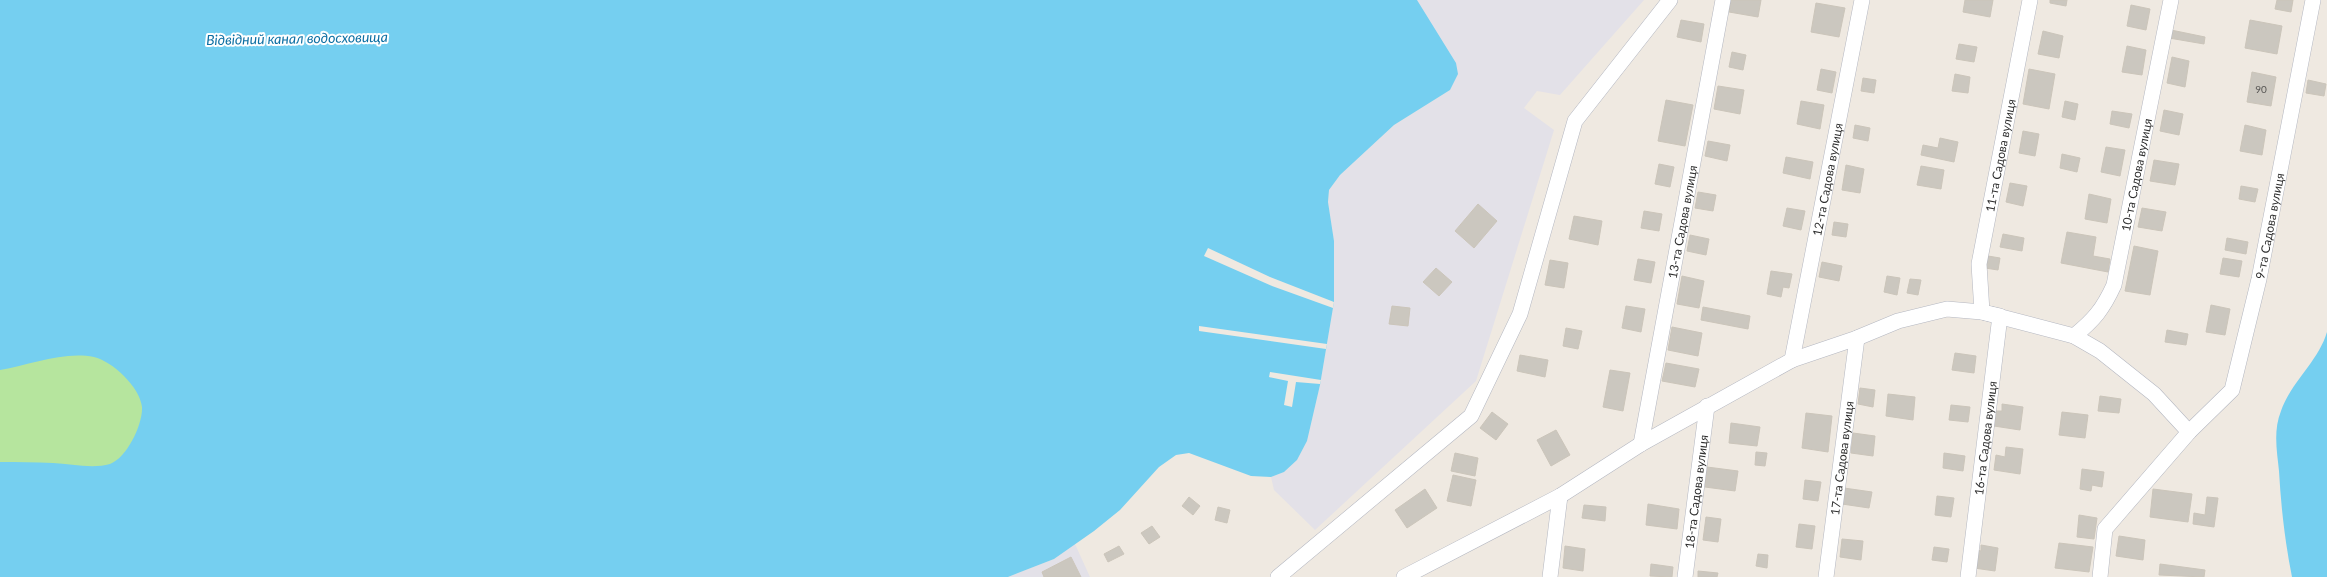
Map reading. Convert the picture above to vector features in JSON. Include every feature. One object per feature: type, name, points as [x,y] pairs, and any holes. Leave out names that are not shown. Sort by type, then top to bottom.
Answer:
[{"type":"street","points":[[1278,577],[1471,416],[1520,314],[1575,121],[1670,0]]},
{"type":"street","name":"13-та Садова вулиця","points":[[1641,444],[1723,0]]},
{"type":"street","name":"12-та Садова вулиця","points":[[1792,360],[1862,0]]},
{"type":"street","name":"11-та Садова вулиця","points":[[1982,312],[1979,264],[2030,0]]},
{"type":"street","name":"10-та Садова вулиця","points":[[2074,336],[2092,321],[2104,307],[2114,285],[2171,0]]},
{"type":"street","name":"9-та Садова вулиця","points":[[2100,577],[2105,529],[2189,432],[2232,390],[2259,279],[2313,0]]},
{"type":"street","points":[[1404,577],[1560,496],[1641,444],[1706,406],[1792,360],[1857,338],[1898,321],[1947,309],[1982,312],[2074,336],[2100,351],[2154,394],[2189,432]]},
{"type":"street","name":"16-та Садова вулиця","points":[[1968,577],[2000,316]]},
{"type":"street","name":"17-та Садова вулиця","points":[[1826,577],[1857,338]]},
{"type":"street","name":"18-та Садова вулиця","points":[[1685,577],[1706,406]]},
{"type":"street","points":[[1550,577],[1560,496]]},
{"type":"shaded area","points":[[1417,0],[1644,0],[1560,95],[1537,91],[1524,108],[1554,130],[1476,381],[1315,530],[1274,490],[1271,477],[1284,472],[1297,460],[1307,441],[1320,385],[1334,302],[1334,241],[1328,202],[1329,190],[1340,175],[1394,125],[1450,90]]},
{"type":"shaded area","points":[[1075,544],[1090,577],[1008,577],[1054,559]]},
{"type":"green space","points":[[124,320],[164,460],[0,497],[0,339]]},
{"type":"water","name":"Відвідний канал водосховища","points":[[0,0],[1417,0],[1456,63],[1458,74],[1450,90],[1394,125],[1340,175],[1329,190],[1328,202],[1334,241],[1334,302],[1320,385],[1307,441],[1297,460],[1284,472],[1271,477],[1251,476],[1189,453],[1176,455],[1159,467],[1120,510],[1094,531],[1054,559],[1008,577],[0,577],[0,462],[89,466],[110,464],[122,455],[133,440],[140,422],[142,407],[140,399],[131,383],[117,369],[94,357],[59,357],[0,370]]},
{"type":"water","points":[[2327,332],[2327,577],[2292,577],[2282,511],[2277,426],[2285,401],[2317,353]]},
{"type":"pier","points":[[1208,248],[1270,277],[1334,302],[1333,308],[1272,286],[1204,256]]},
{"type":"pier","points":[[1199,326],[1327,344],[1326,349],[1199,331]]},
{"type":"pier","points":[[1270,372],[1321,380],[1320,384],[1296,382],[1292,407],[1284,405],[1288,381],[1269,377]]},
{"type":"building","points":[[1731,0],[1761,0],[1758,17],[1729,12]]},
{"type":"building","points":[[1965,0],[1993,0],[1990,17],[1963,12]]},
{"type":"building","points":[[2050,0],[2067,0],[2066,6],[2050,3]]},
{"type":"building","points":[[2277,0],[2293,0],[2291,12],[2275,9]]},
{"type":"building","points":[[1816,3],[1845,8],[1839,37],[1811,32]]},
{"type":"building","points":[[2131,5],[2150,9],[2146,30],[2127,26]]},
{"type":"building","points":[[1681,20],[1704,24],[1701,42],[1677,37]]},
{"type":"building","points":[[2250,20],[2282,26],[2277,54],[2245,48]]},
{"type":"building","points":[[2171,30],[2205,37],[2204,44],[2169,38]]},
{"type":"building","points":[[2043,31],[2063,36],[2059,58],[2038,54]]},
{"type":"building","points":[[1959,44],[1977,47],[1974,62],[1956,59]]},
{"type":"building","points":[[2127,46],[2146,50],[2142,75],[2122,72]]},
{"type":"building","points":[[1732,52],[1746,55],[1743,70],[1729,67]]},
{"type":"building","points":[[2172,57],[2189,61],[2185,87],[2167,83]]},
{"type":"building","points":[[1821,69],[1836,72],[1832,93],[1817,90]]},
{"type":"building","points":[[2029,69],[2055,74],[2049,109],[2023,104]]},
{"type":"building","points":[[2252,72],[2276,77],[2271,106],[2247,102]]},
{"type":"building","points":[[1955,74],[1970,77],[1968,93],[1952,91]]},
{"type":"building","points":[[1863,78],[1876,80],[1874,93],[1861,91]]},
{"type":"building","points":[[2308,80],[2326,84],[2324,96],[2306,93]]},
{"type":"building","points":[[1718,86],[1744,90],[1740,114],[1714,109]]},
{"type":"building","points":[[1666,100],[1693,105],[1685,146],[1658,141]]},
{"type":"building","points":[[1801,101],[1824,105],[1820,129],[1797,124]]},
{"type":"building","points":[[2065,101],[2078,104],[2075,120],[2062,117]]},
{"type":"building","points":[[2164,110],[2183,114],[2179,135],[2160,131]]},
{"type":"building","points":[[2112,111],[2132,114],[2129,128],[2110,124]]},
{"type":"building","points":[[1855,125],[1870,128],[1868,141],[1853,138]]},
{"type":"building","points":[[2245,125],[2266,130],[2262,155],[2240,151]]},
{"type":"building","points":[[2023,131],[2039,134],[2035,156],[2019,153]]},
{"type":"building","points":[[1940,138],[1958,142],[1954,162],[1921,155],[1923,145],[1938,148]]},
{"type":"building","points":[[1708,141],[1730,145],[1727,161],[1705,156]]},
{"type":"building","points":[[2106,147],[2125,150],[2120,176],[2101,172]]},
{"type":"building","points":[[2062,154],[2080,158],[2077,172],[2060,168]]},
{"type":"building","points":[[1786,157],[1813,162],[1810,179],[1783,173]]},
{"type":"building","points":[[2154,160],[2179,164],[2175,185],[2150,181]]},
{"type":"building","points":[[1659,164],[1674,167],[1670,187],[1655,184]]},
{"type":"building","points":[[1846,165],[1864,169],[1860,193],[1842,190]]},
{"type":"building","points":[[1921,166],[1944,170],[1941,189],[1917,185]]},
{"type":"building","points":[[2010,183],[2027,186],[2023,206],[2006,202]]},
{"type":"building","points":[[2241,186],[2258,189],[2255,202],[2239,199]]},
{"type":"building","points":[[1698,192],[1716,195],[1713,211],[1695,208]]},
{"type":"building","points":[[2089,194],[2111,199],[2107,223],[2085,219]]},
{"type":"building","points":[[1478,204],[1497,221],[1474,248],[1455,231]]},
{"type":"building","points":[[1787,208],[1805,211],[1801,230],[1783,226]]},
{"type":"building","points":[[2142,208],[2166,212],[2162,231],[2138,227]]},
{"type":"building","points":[[1644,211],[1662,214],[1659,231],[1641,228]]},
{"type":"building","points":[[1574,216],[1602,221],[1598,245],[1569,239]]},
{"type":"building","points":[[1834,222],[1848,224],[1846,237],[1832,235]]},
{"type":"building","points":[[2067,232],[2096,237],[2093,256],[2110,259],[2108,272],[2061,263]]},
{"type":"building","points":[[2003,234],[2024,238],[2022,251],[2000,247]]},
{"type":"building","points":[[1690,235],[1709,239],[1706,255],[1687,251]]},
{"type":"building","points":[[2227,238],[2248,242],[2246,254],[2225,250]]},
{"type":"building","points":[[2134,246],[2158,251],[2150,295],[2125,291]]},
{"type":"building","points":[[1988,256],[2000,258],[1998,270],[1985,268]]},
{"type":"building","points":[[2223,258],[2242,261],[2239,277],[2220,274]]},
{"type":"building","points":[[1638,259],[1655,262],[1651,283],[1634,280]]},
{"type":"building","points":[[1550,260],[1568,263],[1564,288],[1545,285]]},
{"type":"building","points":[[1822,262],[1842,266],[1839,281],[1819,277]]},
{"type":"building","points":[[1436,268],[1452,282],[1439,296],[1423,282]]},
{"type":"building","points":[[1771,271],[1792,274],[1789,288],[1783,287],[1781,297],[1767,294]]},
{"type":"building","points":[[1682,276],[1704,281],[1699,308],[1677,304]]},
{"type":"building","points":[[1887,276],[1900,278],[1897,295],[1884,292]]},
{"type":"building","points":[[1910,279],[1921,280],[1918,295],[1907,293]]},
{"type":"building","points":[[2211,305],[2230,309],[2225,335],[2206,332]]},
{"type":"building","points":[[1392,306],[1410,308],[1408,326],[1389,324]]},
{"type":"building","points":[[1626,306],[1645,309],[1641,332],[1622,328]]},
{"type":"building","points":[[1703,307],[1750,316],[1748,329],[1701,320]]},
{"type":"building","points":[[1672,327],[1702,333],[1698,356],[1668,350]]},
{"type":"building","points":[[1566,328],[1582,331],[1578,349],[1563,346]]},
{"type":"building","points":[[2167,330],[2188,334],[2186,345],[2165,342]]},
{"type":"building","points":[[1955,353],[1976,356],[1974,373],[1952,370]]},
{"type":"building","points":[[1520,355],[1548,360],[1545,377],[1517,371]]},
{"type":"building","points":[[1666,363],[1699,369],[1695,387],[1662,381]]},
{"type":"building","points":[[1610,370],[1630,373],[1623,411],[1603,407]]},
{"type":"building","points":[[1860,388],[1875,390],[1873,407],[1858,404]]},
{"type":"building","points":[[1888,394],[1915,397],[1913,420],[1886,416]]},
{"type":"building","points":[[2100,396],[2121,399],[2119,413],[2098,411]]},
{"type":"building","points":[[2002,404],[2023,407],[2020,430],[1994,426],[1996,411],[2002,411]]},
{"type":"building","points":[[1951,405],[1970,407],[1968,422],[1949,420]]},
{"type":"building","points":[[1492,412],[1508,424],[1496,440],[1480,428]]},
{"type":"building","points":[[2062,412],[2088,415],[2085,438],[2059,435]]},
{"type":"building","points":[[1806,413],[1832,416],[1828,452],[1802,448]]},
{"type":"building","points":[[1731,423],[1760,427],[1757,446],[1729,443]]},
{"type":"building","points":[[1556,430],[1570,455],[1551,466],[1537,440]]},
{"type":"building","points":[[1853,433],[1875,436],[1873,456],[1851,453]]},
{"type":"building","points":[[2006,447],[2023,449],[2020,474],[1994,470],[1996,455],[2005,457]]},
{"type":"building","points":[[1756,452],[1767,453],[1765,466],[1755,465]]},
{"type":"building","points":[[1455,453],[1478,458],[1475,476],[1451,471]]},
{"type":"building","points":[[1944,453],[1965,456],[1963,471],[1943,468]]},
{"type":"building","points":[[1707,467],[1738,471],[1735,491],[1705,487]]},
{"type":"building","points":[[2082,469],[2104,472],[2102,487],[2092,485],[2091,491],[2080,489]]},
{"type":"building","points":[[1453,475],[1476,480],[1471,506],[1447,501]]},
{"type":"building","points":[[1805,480],[1821,482],[1818,501],[1803,499]]},
{"type":"building","points":[[1844,488],[1872,492],[1869,508],[1842,504]]},
{"type":"building","points":[[1425,489],[1437,508],[1407,528],[1395,510]]},
{"type":"building","points":[[2153,489],[2192,494],[2188,522],[2150,517]]},
{"type":"building","points":[[1937,496],[1954,498],[1951,517],[1935,515]]},
{"type":"building","points":[[1189,497],[1200,506],[1193,515],[1182,506]]},
{"type":"building","points":[[2207,497],[2218,498],[2214,527],[2193,524],[2194,513],[2205,515]]},
{"type":"building","points":[[1648,504],[1679,509],[1677,529],[1646,525]]},
{"type":"building","points":[[1584,505],[1606,507],[1605,521],[1582,518]]},
{"type":"building","points":[[1218,507],[1230,510],[1227,523],[1215,520]]},
{"type":"building","points":[[2079,515],[2097,518],[2094,539],[2077,537]]},
{"type":"building","points":[[1706,517],[1721,519],[1718,542],[1703,540]]},
{"type":"building","points":[[1799,524],[1815,526],[1812,549],[1796,547]]},
{"type":"building","points":[[1152,526],[1160,537],[1149,544],[1141,533]]},
{"type":"building","points":[[2119,536],[2145,540],[2143,560],[2116,556]]},
{"type":"building","points":[[1842,539],[1863,541],[1861,560],[1840,557]]},
{"type":"building","points":[[2059,543],[2093,547],[2089,572],[2055,568]]},
{"type":"building","points":[[1981,545],[1998,548],[1995,571],[1974,568],[1976,550],[1981,551]]},
{"type":"building","points":[[1119,546],[1124,554],[1108,562],[1104,554]]},
{"type":"building","points":[[1565,546],[1585,549],[1583,571],[1563,568]]},
{"type":"building","points":[[1934,547],[1949,549],[1947,562],[1932,560]]},
{"type":"building","points":[[1758,554],[1768,555],[1767,568],[1756,566]]},
{"type":"building","points":[[1071,557],[1081,577],[1044,577],[1042,572]]},
{"type":"building","points":[[1651,564],[1673,567],[1672,577],[1650,576]]},
{"type":"building","points":[[2160,564],[2205,570],[2204,577],[2159,575]]},
{"type":"building","points":[[1698,571],[1718,573],[1717,577],[1698,577]]}]
